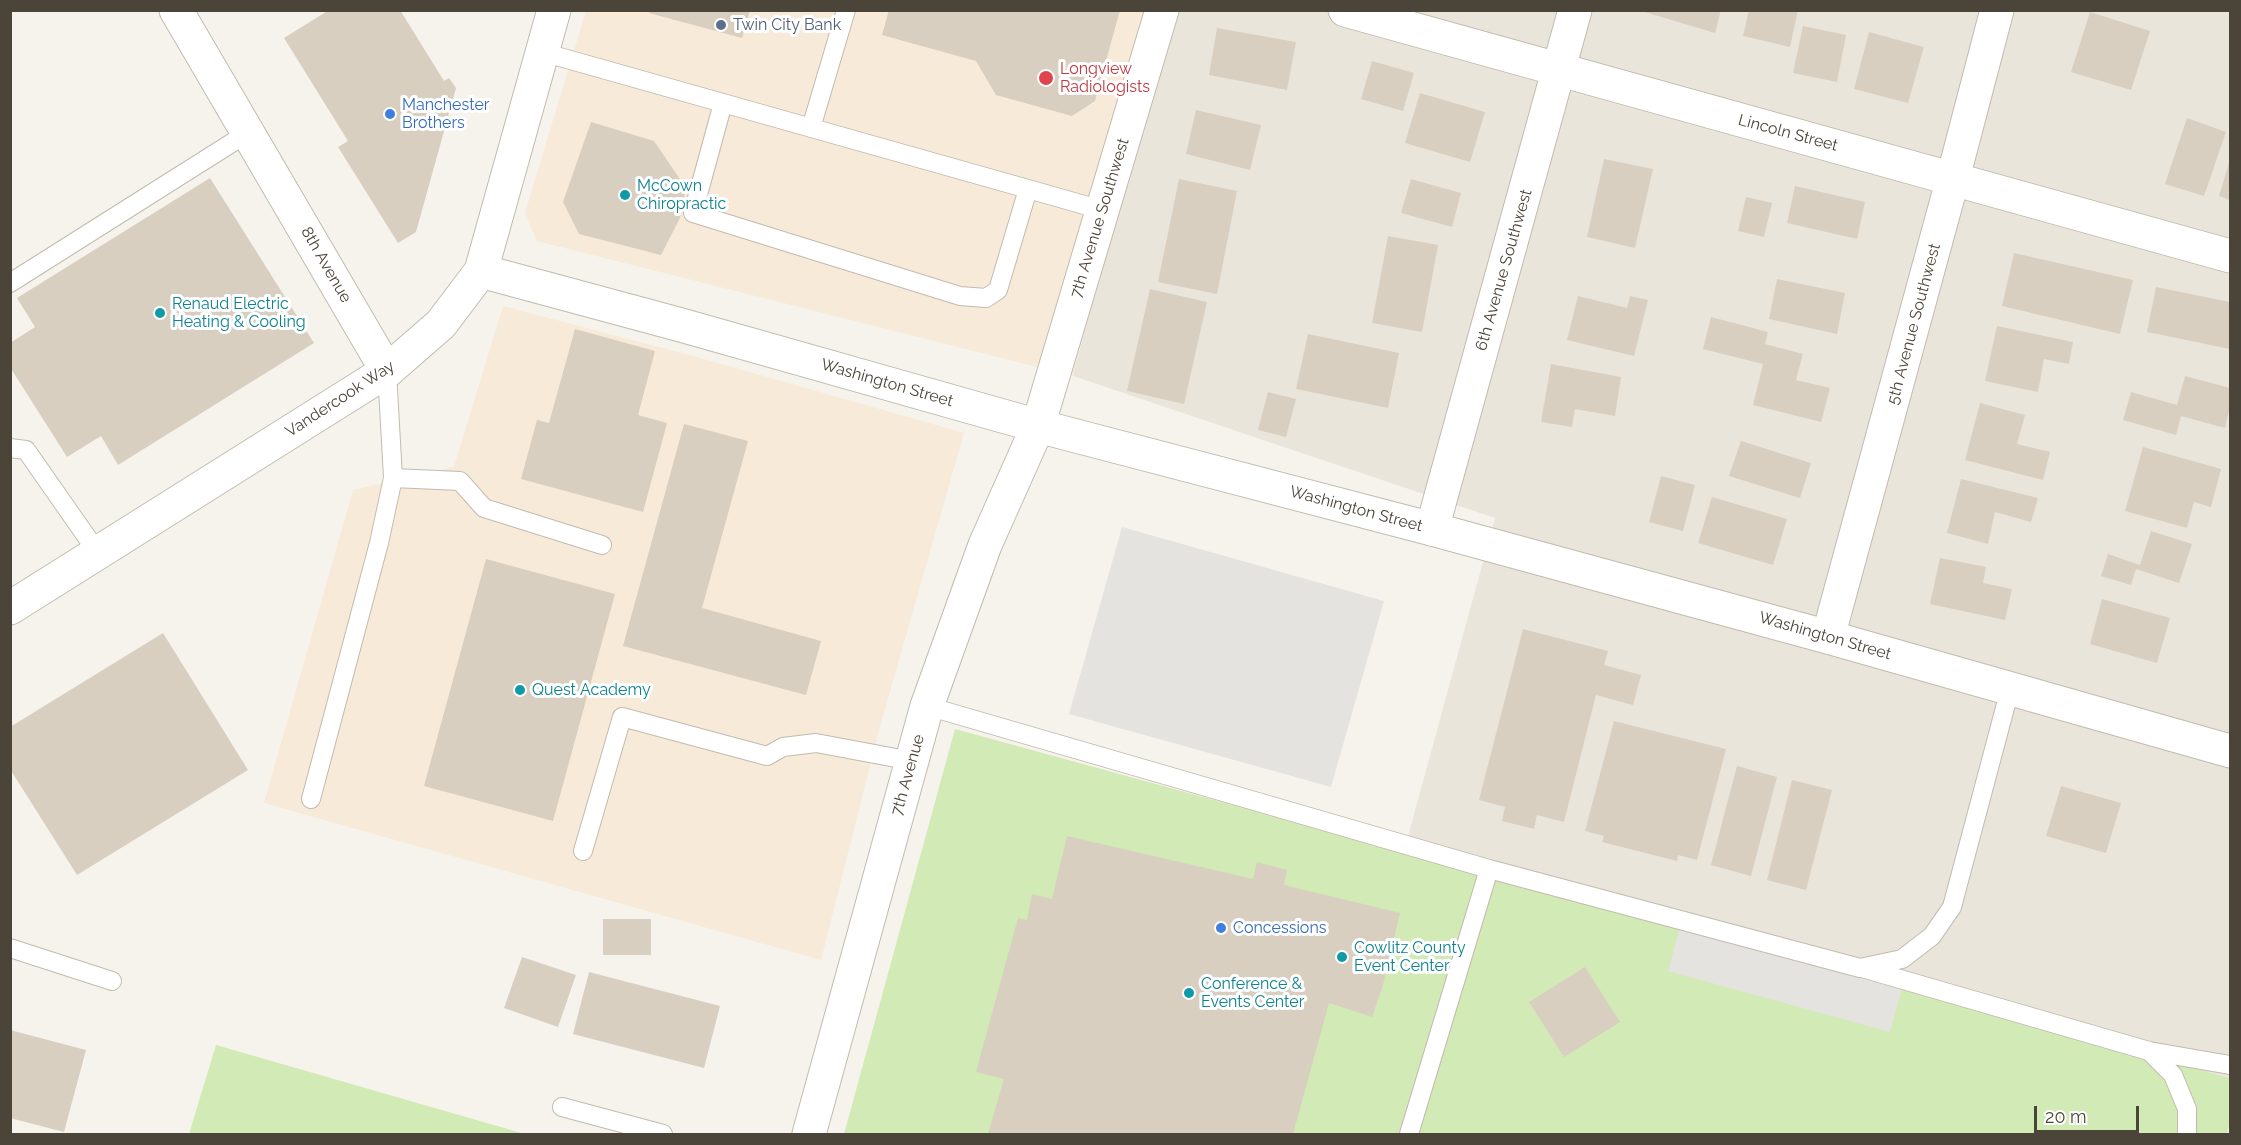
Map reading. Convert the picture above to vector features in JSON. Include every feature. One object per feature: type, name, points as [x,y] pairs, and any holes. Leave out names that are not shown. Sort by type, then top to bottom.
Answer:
[{"type":"street","name":"8th Avenue","points":[[176,10],[387,371]]},
{"type":"street","name":"Vandercook Way","points":[[10,608],[387,371],[441,324],[481,271],[554,10]]},
{"type":"street","name":"7th Avenue Southwest","points":[[1038,426],[1162,10]]},
{"type":"street","name":"Lincoln Street","points":[[1345,10],[2230,256]]},
{"type":"street","name":"6th Avenue Southwest","points":[[1432,529],[1575,10]]},
{"type":"street","name":"5th Avenue Southwest","points":[[1828,637],[1997,10]]},
{"type":"street","name":"Washington Street","points":[[481,271],[1038,426],[1432,529],[2230,749]]},
{"type":"street","name":"7th Avenue","points":[[809,1134],[927,706],[985,545],[1038,426]]},
{"type":"lane","points":[[812,128],[846,10]]},
{"type":"lane","points":[[542,52],[1102,210]]},
{"type":"lane","points":[[723,103],[693,213],[960,296],[986,298],[998,290],[1028,189]]},
{"type":"lane","points":[[10,283],[249,132]]},
{"type":"lane","name":"8th Avenue","points":[[311,799],[379,543],[393,478],[387,371]]},
{"type":"lane","points":[[10,448],[26,450],[98,553]]},
{"type":"lane","points":[[393,478],[460,481],[484,508],[602,545]]},
{"type":"lane","points":[[1860,968],[1902,959],[1932,936],[1952,907],[2010,688]]},
{"type":"lane","points":[[927,706],[1489,869],[1860,968],[2149,1051],[2230,1065]]},
{"type":"lane","points":[[583,851],[622,717],[767,756],[783,747],[816,743],[912,761]]},
{"type":"lane","points":[[1408,1134],[1489,869]]},
{"type":"lane","points":[[10,948],[112,981]]},
{"type":"lane","points":[[2149,1051],[2173,1075],[2187,1108],[2187,1134]]},
{"type":"lane","points":[[562,1107],[663,1134]]},
{"type":"shaded area","points":[[586,11],[1166,11],[1073,376],[537,241],[525,213]]},
{"type":"shaded area","points":[[1166,11],[2230,11],[2230,1078],[1404,851],[1495,518],[1073,376]]},
{"type":"shaded area","points":[[503,306],[697,357],[964,433],[879,730],[821,960],[264,803],[353,490],[454,467]]},
{"type":"shaded area","points":[[1122,527],[1384,601],[1331,787],[1069,714]]},
{"type":"shaded area","points":[[1680,927],[1902,988],[1890,1032],[1668,971]]},
{"type":"green space","name":"Cowlitz County Event Center","points":[[955,729],[2230,1078],[2230,1122],[2227,1134],[844,1134]]},
{"type":"green space","points":[[216,1045],[525,1134],[189,1134]]},
{"type":"building","name":"Manchester Brothers","points":[[329,10],[400,10],[444,81],[449,78],[456,88],[416,232],[398,243],[338,147],[348,141],[284,38]]},
{"type":"building","name":"Twin City Bank","points":[[650,10],[750,10],[742,38],[649,13]]},
{"type":"building","points":[[889,10],[1120,10],[1095,101],[1072,116],[996,95],[976,61],[882,35]]},
{"type":"building","points":[[1638,10],[1721,10],[1715,33]]},
{"type":"building","points":[[1749,10],[1798,10],[1790,47],[1743,36]]},
{"type":"building","points":[[2090,12],[2150,31],[2131,90],[2071,72]]},
{"type":"building","points":[[1803,26],[1846,35],[1837,82],[1793,73]]},
{"type":"building","points":[[1217,28],[1296,42],[1287,90],[1209,75]]},
{"type":"building","points":[[1869,32],[1924,47],[1908,103],[1854,89]]},
{"type":"building","points":[[1372,61],[1414,73],[1403,111],[1361,99]]},
{"type":"building","points":[[1420,93],[1485,112],[1470,162],[1405,143]]},
{"type":"building","points":[[1196,110],[1261,125],[1250,170],[1186,154]]},
{"type":"building","points":[[2187,118],[2226,132],[2204,196],[2165,184]]},
{"type":"building","name":"McCown Chiropractic","points":[[591,122],[654,141],[686,188],[680,218],[661,255],[579,234],[563,202]]},
{"type":"building","points":[[1604,159],[1653,169],[1635,248],[1587,237]]},
{"type":"building","points":[[2230,159],[2230,200],[2219,196]]},
{"type":"building","name":"Renaud Electric Heating & Cooling","points":[[210,178],[314,343],[118,465],[101,436],[67,457],[10,367],[10,343],[35,327],[17,298]]},
{"type":"building","points":[[1179,179],[1237,191],[1217,294],[1158,282]]},
{"type":"building","points":[[1411,179],[1461,193],[1452,227],[1401,213]]},
{"type":"building","points":[[1795,186],[1865,202],[1857,239],[1787,223]]},
{"type":"building","points":[[1746,197],[1772,203],[1764,237],[1738,231]]},
{"type":"building","points":[[1388,236],[1438,245],[1422,332],[1372,323]]},
{"type":"building","points":[[2014,253],[2133,280],[2120,334],[2002,306]]},
{"type":"building","points":[[1777,279],[1845,293],[1837,334],[1769,319]]},
{"type":"building","points":[[2156,287],[2230,302],[2230,349],[2147,332]]},
{"type":"building","points":[[1150,289],[1207,302],[1184,404],[1127,391]]},
{"type":"building","points":[[1578,296],[1627,308],[1630,296],[1648,300],[1634,356],[1567,340]]},
{"type":"building","points":[[1711,317],[1768,332],[1765,344],[1803,354],[1796,380],[1830,388],[1821,422],[1753,405],[1763,364],[1703,349]]},
{"type":"building","points":[[1997,326],[2073,342],[2069,364],[2044,359],[2038,392],[1985,381]]},
{"type":"building","points":[[575,329],[655,351],[638,415],[667,423],[643,512],[521,479],[537,420],[549,423]]},
{"type":"building","points":[[1308,334],[1399,353],[1388,408],[1296,389]]},
{"type":"building","points":[[1551,364],[1621,377],[1615,416],[1575,409],[1572,427],[1541,422]]},
{"type":"building","points":[[2185,376],[2230,388],[2230,407],[2225,428],[2181,416],[2176,435],[2123,420],[2131,392],[2177,405]]},
{"type":"building","points":[[1268,392],[1296,399],[1286,437],[1258,430]]},
{"type":"building","points":[[1980,403],[2025,415],[2017,444],[2050,452],[2043,480],[1965,460]]},
{"type":"building","points":[[684,424],[748,441],[702,608],[821,641],[806,695],[623,646]]},
{"type":"building","points":[[1741,441],[1811,463],[1800,498],[1729,476]]},
{"type":"building","points":[[2143,447],[2221,469],[2211,507],[2194,502],[2187,528],[2125,511]]},
{"type":"building","points":[[1661,476],[1695,485],[1683,531],[1649,522]]},
{"type":"building","points":[[1961,479],[2038,498],[2031,522],[1995,512],[1988,544],[1947,533]]},
{"type":"building","points":[[1712,497],[1787,519],[1773,565],[1698,543]]},
{"type":"building","points":[[2151,531],[2192,544],[2179,583],[2136,569],[2131,585],[2101,576],[2108,554],[2140,565]]},
{"type":"building","points":[[1940,558],[1986,567],[1983,583],[2012,589],[2005,620],[1930,604]]},
{"type":"building","name":"Quest Academy","points":[[486,559],[615,594],[553,821],[424,786]]},
{"type":"building","points":[[2102,599],[2170,618],[2157,663],[2090,644]]},
{"type":"building","points":[[1523,629],[1608,651],[1604,665],[1641,675],[1633,705],[1596,695],[1564,822],[1537,815],[1534,829],[1502,821],[1505,807],[1479,800]]},
{"type":"building","points":[[163,633],[248,770],[77,875],[10,769],[10,727]]},
{"type":"building","points":[[1614,721],[1726,749],[1697,860],[1678,855],[1677,861],[1602,842],[1604,836],[1585,831]]},
{"type":"building","points":[[1737,766],[1777,777],[1751,876],[1711,865]]},
{"type":"building","points":[[1792,780],[1832,790],[1806,890],[1767,880]]},
{"type":"building","points":[[2061,786],[2121,803],[2106,853],[2046,836]]},
{"type":"building","name":"Conference & Events Center","points":[[1067,836],[1253,879],[1257,862],[1287,870],[1284,885],[1400,913],[1383,985],[1372,1017],[1329,1003],[1293,1134],[988,1134],[1004,1079],[976,1072],[1018,918],[1027,920],[1032,894],[1052,899]]},
{"type":"building","points":[[603,919],[651,919],[651,955],[603,955]]},
{"type":"building","points":[[522,957],[576,975],[558,1027],[504,1008]]},
{"type":"building","points":[[1585,967],[1620,1022],[1564,1057],[1529,1002]]},
{"type":"building","points":[[589,972],[720,1006],[704,1068],[573,1034]]},
{"type":"building","points":[[10,1030],[86,1050],[64,1132],[10,1118]]},
{"type":"place","name":"Twin City Bank","points":[[721,25]]},
{"type":"place","name":"Longview Radiologists","points":[[1046,78]]},
{"type":"place","name":"Manchester Brothers","points":[[390,114]]},
{"type":"place","name":"McCown Chiropractic","points":[[625,195]]},
{"type":"place","name":"Renaud Electric Heating & Cooling","points":[[160,313]]},
{"type":"place","name":"Quest Academy","points":[[520,690]]},
{"type":"place","name":"Concessions","points":[[1221,928]]},
{"type":"place","name":"Cowlitz County Event Center","points":[[1342,957]]},
{"type":"place","name":"Conference & Events Center","points":[[1189,993]]}]
